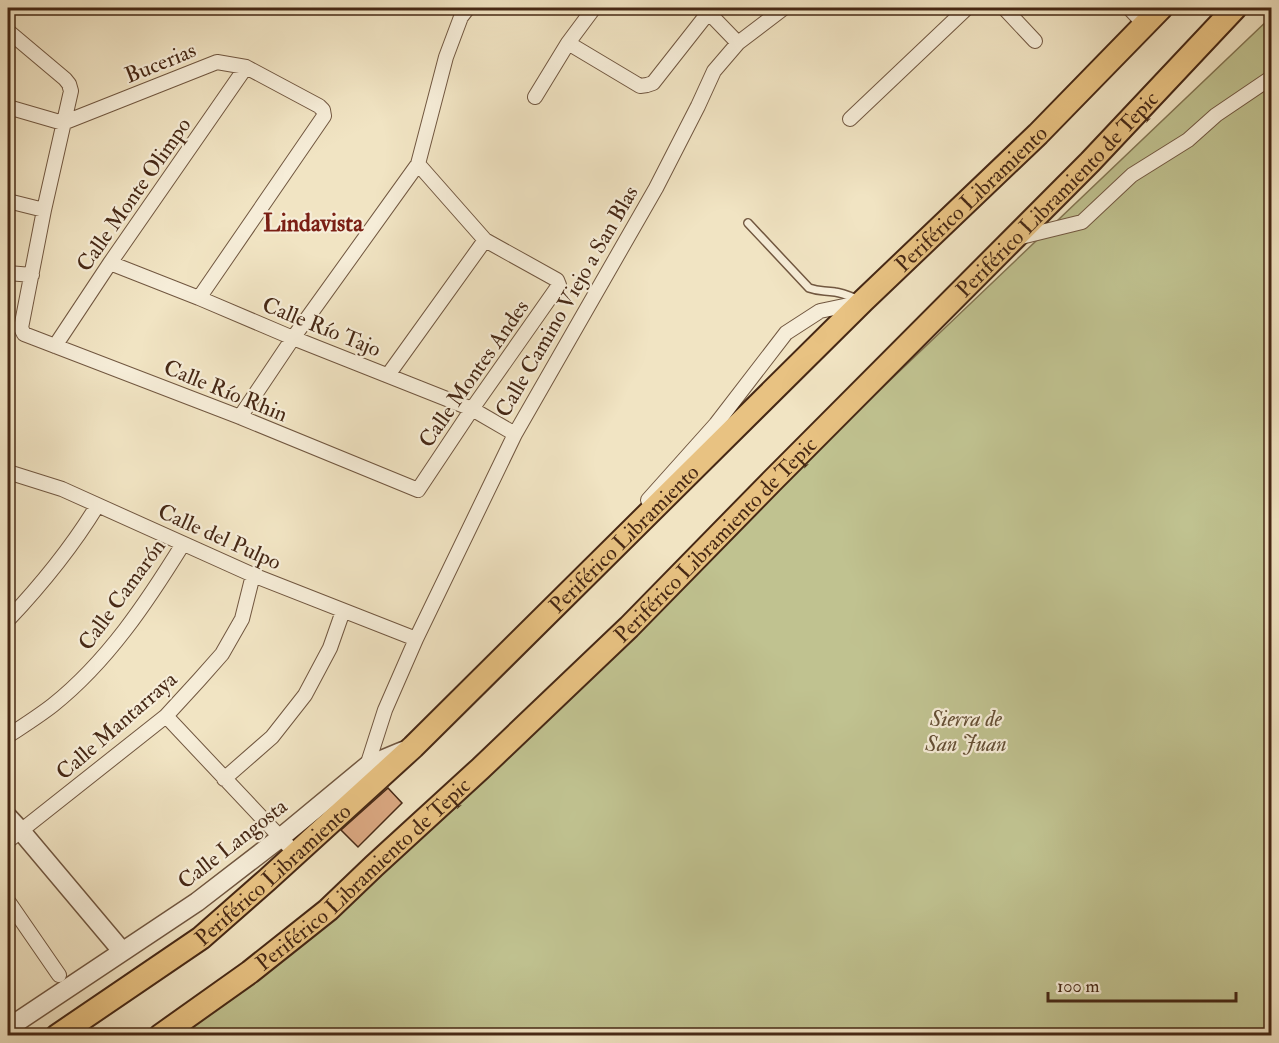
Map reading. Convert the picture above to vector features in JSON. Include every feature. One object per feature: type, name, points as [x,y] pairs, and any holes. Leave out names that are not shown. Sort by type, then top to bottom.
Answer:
[{"type":"highway","name":"Periférico Libramiento","points":[[57,1035],[201,938],[413,747],[863,302],[1038,134],[1161,8]]},
{"type":"highway","name":"Periférico Libramiento de Tepic","points":[[160,1035],[250,972],[328,910],[489,761],[629,627],[1090,162],[1235,8]]},
{"type":"street","points":[[240,417],[293,338],[418,164],[446,57],[461,17],[468,8]]},
{"type":"street","points":[[535,97],[568,43],[594,8]]},
{"type":"street","name":"Calle Camino Viejo a San Blas","points":[[416,639],[514,434],[656,188],[714,72],[738,43],[784,8]]},
{"type":"street","points":[[850,119],[967,8]]},
{"type":"street","points":[[1004,8],[1035,41]]},
{"type":"street","points":[[1129,8],[1144,24]]},
{"type":"street","points":[[568,43],[640,86],[653,83],[710,10],[738,43]]},
{"type":"street","points":[[8,31],[65,79],[70,91],[32,275],[8,273]]},
{"type":"street","name":"Bucerias","points":[[63,123],[217,62],[246,68],[323,110],[324,116],[199,298]]},
{"type":"street","name":"Calle Monte Olimpo","points":[[55,346],[246,68]]},
{"type":"street","points":[[1012,239],[1082,222],[1132,175],[1188,140],[1216,115],[1272,77]]},
{"type":"street","points":[[8,107],[63,123]]},
{"type":"street","points":[[388,375],[485,240],[418,164]]},
{"type":"street","points":[[8,201],[44,210]]},
{"type":"street","name":"Calle Montes Andes","points":[[418,490],[559,285],[557,280],[485,240]]},
{"type":"street","name":"Calle Río Tajo","points":[[110,263],[472,409],[514,434]]},
{"type":"street","name":"Calle Río Rhin","points":[[32,275],[21,328],[24,334],[240,417],[418,490]]},
{"type":"street","points":[[625,538],[649,500],[716,424],[786,333],[820,311],[863,302]]},
{"type":"street","name":"Calle del Pulpo","points":[[9,474],[62,489],[253,575],[416,639]]},
{"type":"street","points":[[8,620],[79,535],[97,506]]},
{"type":"street","name":"Calle Camarón","points":[[8,736],[53,705],[89,672],[123,634],[160,582],[183,544]]},
{"type":"street","name":"Calle Mantarraya","points":[[14,836],[166,716],[222,654],[242,619],[253,575]]},
{"type":"street","points":[[224,779],[272,737],[306,695],[330,648],[343,611]]},
{"type":"street","points":[[367,766],[385,710],[416,639]]},
{"type":"street","points":[[166,716],[296,854]]},
{"type":"street","name":"Calle Langosta","points":[[8,1028],[196,902],[280,838],[367,766],[413,747]]},
{"type":"street","points":[[8,817],[14,836],[122,951]]},
{"type":"street","points":[[8,901],[59,975]]},
{"type":"lane","points":[[748,224],[809,288],[820,292],[841,293],[863,302]]},
{"type":"green space","name":"Sierra de San Juan","points":[[1271,17],[1271,1035],[181,1036],[236,993],[608,649]]},
{"type":"building","points":[[388,788],[402,803],[358,847],[341,830]]},
{"type":"district","name":"Lindavista","points":[[313,223]]}]
